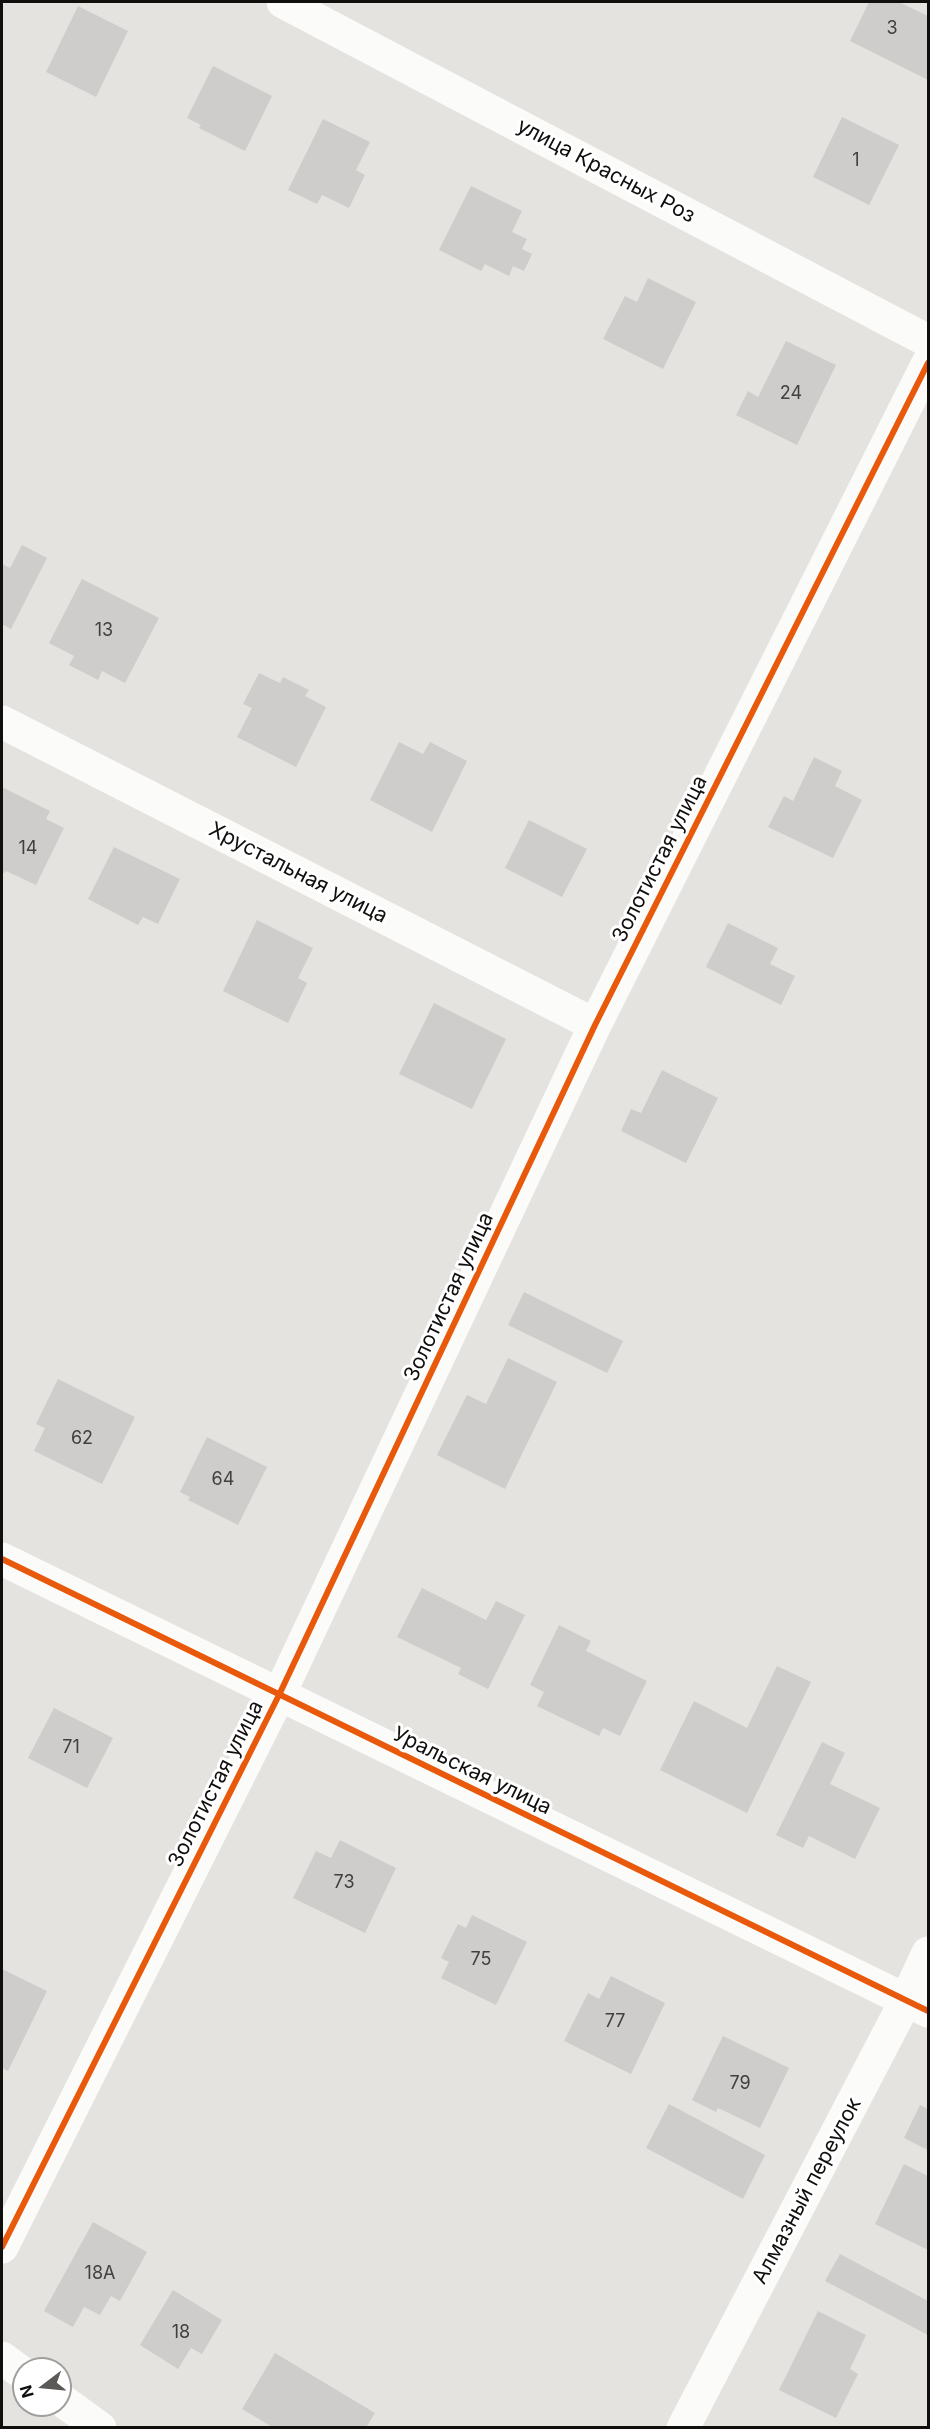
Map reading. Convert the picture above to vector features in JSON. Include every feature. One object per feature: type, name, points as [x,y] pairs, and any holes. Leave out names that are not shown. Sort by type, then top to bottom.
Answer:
[{"type":"street","name":"улица Красных Роз","points":[[284,2],[928,341]]},
{"type":"street","name":"Золотистая улица","points":[[2,2247],[279,1695],[596,1025],[928,363]]},
{"type":"street","name":"Хрустальная улица","points":[[2,722],[596,1025]]},
{"type":"street","name":"Уральская улица","points":[[2,1559],[917,2006]]},
{"type":"street","name":"Алмазный переулок","points":[[683,2427],[917,2006],[928,1953]]},
{"type":"street","points":[[72,2407],[100,2427]]},
{"type":"building","points":[[869,2],[899,2],[928,16],[928,80],[850,41]]},
{"type":"building","points":[[78,6],[128,31],[96,97],[46,72]]},
{"type":"building","points":[[213,66],[272,96],[245,151],[199,128],[201,125],[187,118]]},
{"type":"building","points":[[842,117],[899,145],[869,205],[813,177]]},
{"type":"building","points":[[323,119],[370,142],[356,170],[365,175],[349,208],[322,195],[317,204],[288,190]]},
{"type":"building","points":[[471,186],[522,211],[512,232],[527,239],[522,249],[532,254],[524,271],[513,266],[509,276],[485,264],[481,271],[439,250]]},
{"type":"building","points":[[648,278],[696,302],[663,369],[603,339],[625,296],[637,302]]},
{"type":"building","points":[[786,341],[836,365],[797,445],[736,415],[748,391],[758,397]]},
{"type":"building","points":[[22,545],[47,558],[11,629],[2,624],[2,564],[10,568]]},
{"type":"building","points":[[82,579],[159,618],[125,683],[102,671],[98,680],[69,665],[74,656],[49,643]]},
{"type":"building","points":[[259,673],[280,683],[283,677],[309,690],[305,696],[326,707],[296,767],[237,737],[252,708],[243,704]]},
{"type":"building","points":[[399,742],[423,754],[430,742],[467,761],[432,832],[370,800]]},
{"type":"building","points":[[814,757],[842,771],[835,786],[862,800],[833,858],[768,827],[784,796],[793,801]]},
{"type":"building","points":[[2,787],[50,811],[46,819],[64,828],[36,885],[6,871],[2,872]]},
{"type":"building","points":[[529,820],[587,849],[562,897],[505,868]]},
{"type":"building","points":[[114,847],[180,879],[158,924],[143,917],[138,925],[88,899]]},
{"type":"building","points":[[257,920],[313,948],[298,978],[307,983],[288,1023],[223,991]]},
{"type":"building","points":[[728,923],[778,948],[770,964],[795,976],[781,1005],[706,967]]},
{"type":"building","points":[[434,1003],[506,1039],[472,1109],[399,1074]]},
{"type":"building","points":[[662,1070],[718,1098],[686,1163],[621,1131],[631,1109],[641,1113]]},
{"type":"building","points":[[524,1292],[623,1341],[607,1373],[508,1325]]},
{"type":"building","points":[[508,1358],[557,1382],[505,1489],[437,1455],[467,1395],[486,1404]]},
{"type":"building","points":[[58,1379],[135,1417],[102,1484],[34,1451],[45,1428],[36,1424]]},
{"type":"building","points":[[207,1437],[267,1467],[238,1525],[188,1500],[190,1497],[180,1492]]},
{"type":"building","points":[[422,1588],[486,1620],[496,1601],[525,1615],[488,1689],[458,1674],[461,1668],[397,1637]]},
{"type":"building","points":[[559,1625],[591,1641],[586,1651],[647,1681],[620,1736],[603,1728],[599,1736],[537,1706],[544,1692],[530,1685]]},
{"type":"building","points":[[777,1666],[811,1682],[747,1813],[660,1770],[694,1701],[747,1728]]},
{"type":"building","points":[[54,1708],[113,1738],[87,1788],[28,1758]]},
{"type":"building","points":[[822,1742],[845,1753],[830,1784],[880,1808],[855,1859],[809,1836],[803,1848],[776,1835]]},
{"type":"building","points":[[340,1840],[396,1868],[365,1933],[293,1898],[316,1851],[331,1858]]},
{"type":"building","points":[[472,1915],[527,1942],[496,2005],[441,1978],[449,1962],[441,1958],[458,1924],[466,1928]]},
{"type":"building","points":[[2,1969],[47,1991],[8,2071],[2,2068]]},
{"type":"building","points":[[611,1976],[665,2003],[631,2074],[564,2041],[588,1993],[599,1999]]},
{"type":"building","points":[[723,2036],[789,2068],[760,2128],[718,2108],[716,2112],[692,2100]]},
{"type":"building","points":[[669,2104],[765,2155],[743,2199],[646,2148]]},
{"type":"building","points":[[920,2105],[928,2109],[928,2150],[904,2138]]},
{"type":"building","points":[[904,2164],[928,2176],[928,2250],[875,2224]]},
{"type":"building","points":[[93,2222],[147,2252],[120,2301],[111,2296],[100,2315],[84,2307],[73,2327],[44,2311]]},
{"type":"building","points":[[840,2254],[928,2301],[928,2335],[825,2281]]},
{"type":"building","points":[[173,2290],[222,2320],[202,2354],[191,2348],[178,2369],[140,2345]]},
{"type":"building","points":[[818,2311],[866,2335],[850,2369],[858,2374],[836,2418],[779,2390]]},
{"type":"building","points":[[275,2353],[375,2413],[367,2426],[370,2428],[274,2428],[242,2409]]},
{"type":"cycle path","points":[[2,2247],[279,1695],[595,1025],[928,363]]},
{"type":"cycle path","points":[[2,1559],[928,2011]]}]
